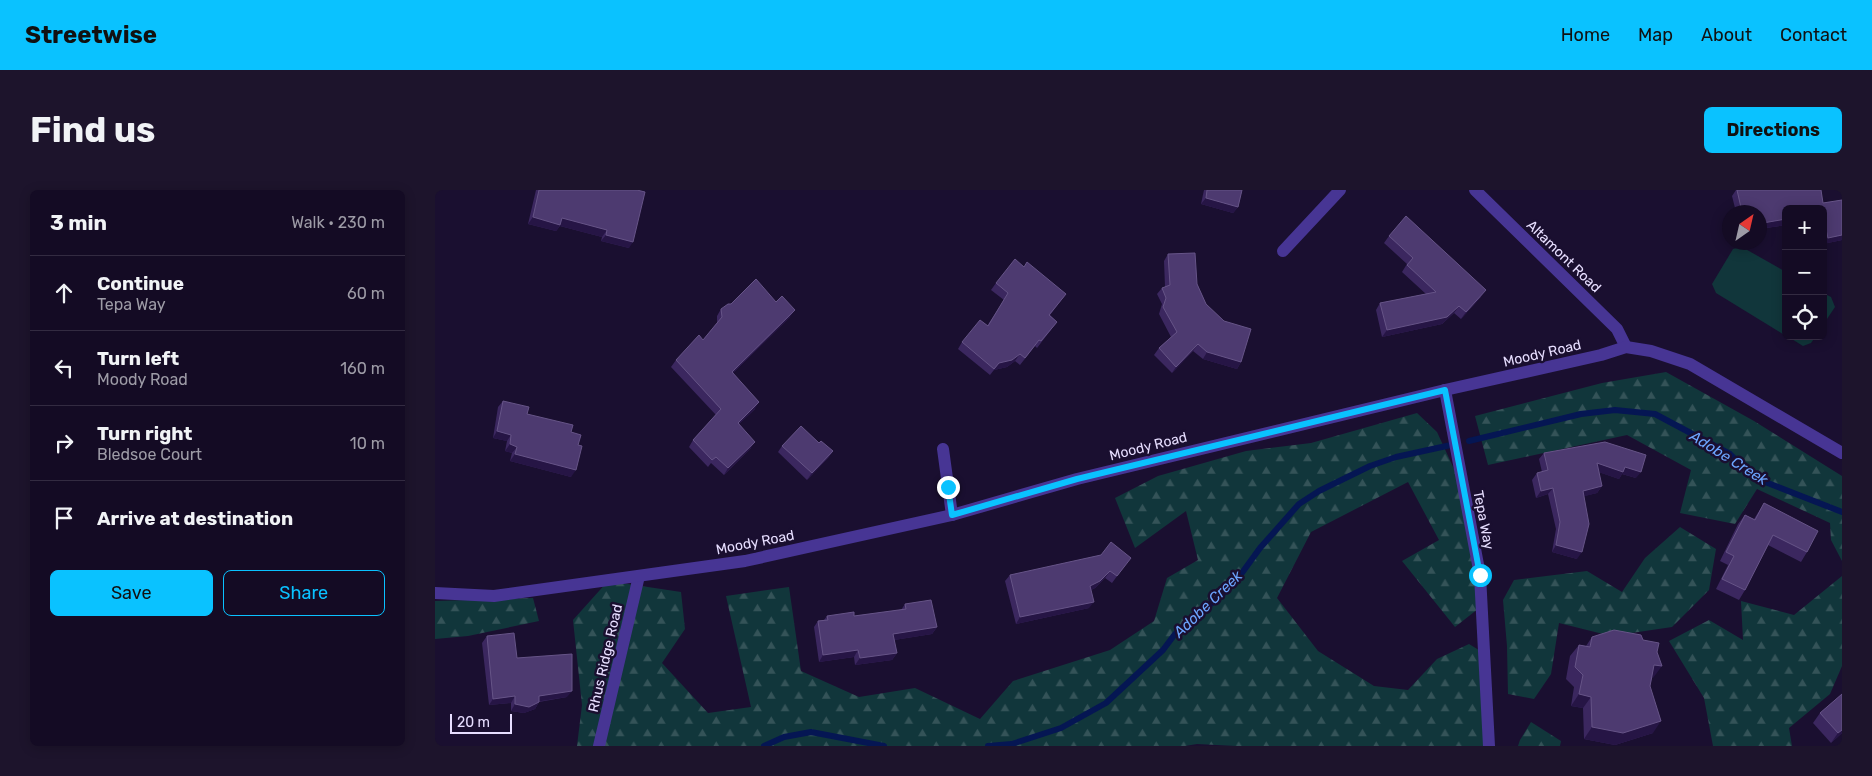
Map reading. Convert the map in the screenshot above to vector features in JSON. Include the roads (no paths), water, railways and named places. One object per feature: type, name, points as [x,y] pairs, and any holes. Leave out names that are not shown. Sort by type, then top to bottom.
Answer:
[{"type":"street","points":[[1283,251],[1340,190]]},
{"type":"street","name":"Altamont Road","points":[[1475,190],[1617,329],[1626,347]]},
{"type":"street","name":"Moody Road","points":[[435,593],[495,596],[745,560],[952,515],[1077,479],[1445,390],[1601,355],[1626,347],[1651,351],[1690,364],[1842,453]]},
{"type":"street","name":"Tepa Way","points":[[1445,390],[1480,575],[1489,746]]},
{"type":"street","points":[[943,450],[952,515]]},
{"type":"street","name":"Rhus Ridge Road","points":[[599,746],[639,576]]},
{"type":"waterway","name":"Adobe Creek","points":[[1469,441],[1581,414],[1615,410],[1655,414],[1730,454],[1746,470],[1760,480],[1842,512]]},
{"type":"waterway","name":"Adobe Creek","points":[[988,746],[1012,744],[1061,728],[1106,703],[1163,650],[1175,634],[1225,592],[1239,577],[1260,548],[1299,504],[1319,491],[1370,466],[1396,457],[1451,445]]},
{"type":"waterway","name":"Adobe Creek","points":[[764,746],[784,737],[811,732],[884,746]]}]
